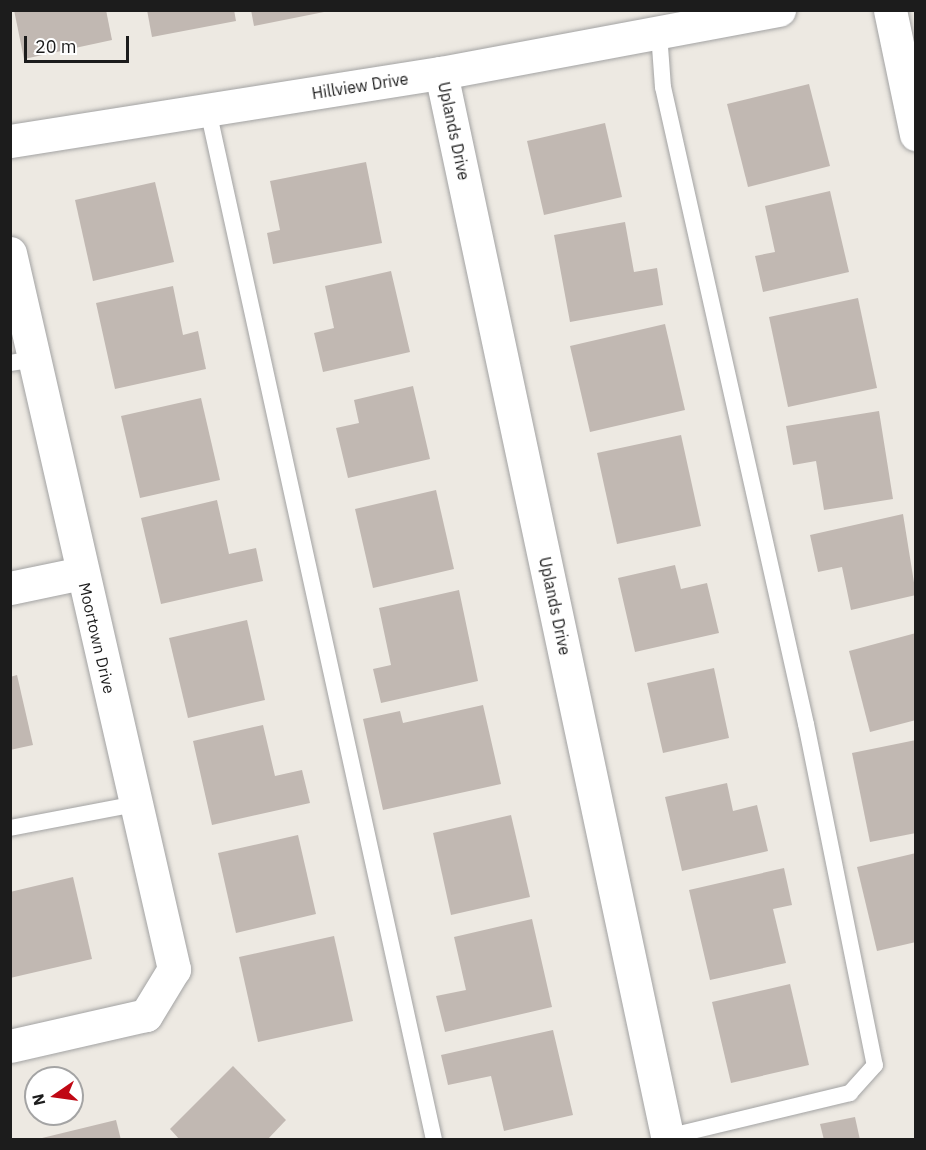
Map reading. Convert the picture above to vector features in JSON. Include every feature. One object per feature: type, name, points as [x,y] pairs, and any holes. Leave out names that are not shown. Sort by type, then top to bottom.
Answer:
[{"type":"street","name":"Hillview Drive","points":[[10,141],[441,73],[779,10]]},
{"type":"street","points":[[890,10],[915,134]]},
{"type":"street","name":"Uplands Drive","points":[[441,73],[664,1138]]},
{"type":"street","name":"Moortown Drive","points":[[10,253],[22,361],[82,573],[174,969],[146,1015],[10,1046]]},
{"type":"street","points":[[10,588],[82,573]]},
{"type":"lane","points":[[659,33],[663,87],[806,724],[874,1065],[850,1093],[664,1138]]},
{"type":"lane","points":[[208,110],[435,1140]]},
{"type":"lane","points":[[10,828],[136,804]]},
{"type":"building","points":[[14,10],[106,10],[112,40],[24,59]]},
{"type":"building","points":[[147,10],[234,10],[236,21],[152,37]]},
{"type":"building","points":[[251,10],[323,10],[324,12],[254,26]]},
{"type":"building","points":[[809,84],[830,166],[748,187],[727,104]]},
{"type":"building","points":[[605,123],[622,197],[544,215],[527,141]]},
{"type":"building","points":[[366,162],[382,243],[273,264],[267,233],[280,230],[270,181]]},
{"type":"building","points":[[155,182],[174,262],[93,281],[75,200]]},
{"type":"building","points":[[830,191],[849,272],[763,292],[755,256],[775,252],[765,206]]},
{"type":"building","points":[[625,222],[634,272],[657,268],[663,305],[570,322],[554,235]]},
{"type":"building","points":[[391,271],[410,352],[323,372],[314,333],[334,328],[325,286]]},
{"type":"building","points":[[173,286],[183,335],[198,331],[206,369],[115,389],[96,303]]},
{"type":"building","points":[[858,298],[877,388],[788,407],[769,317]]},
{"type":"building","points":[[665,324],[685,410],[590,432],[570,346]]},
{"type":"building","points":[[413,386],[430,459],[348,478],[336,428],[359,423],[354,400]]},
{"type":"building","points":[[201,398],[220,480],[140,498],[121,416]]},
{"type":"building","points":[[879,411],[893,499],[824,510],[816,461],[793,465],[786,426]]},
{"type":"building","points":[[681,435],[701,526],[617,544],[597,453]]},
{"type":"building","points":[[436,490],[454,569],[373,588],[355,509]]},
{"type":"building","points":[[217,500],[229,554],[256,548],[263,581],[161,604],[141,518]]},
{"type":"building","points":[[903,514],[916,595],[851,610],[842,567],[818,572],[810,535]]},
{"type":"building","points":[[675,565],[681,589],[707,583],[719,633],[635,652],[618,578]]},
{"type":"building","points":[[459,590],[478,681],[381,703],[373,669],[391,665],[379,608]]},
{"type":"building","points":[[247,620],[265,700],[188,718],[169,638]]},
{"type":"building","points":[[916,633],[916,720],[870,732],[849,651]]},
{"type":"building","points":[[714,668],[729,738],[663,753],[647,683]]},
{"type":"building","points":[[17,675],[33,745],[10,750],[10,677]]},
{"type":"building","points":[[483,705],[501,784],[383,810],[363,719],[400,711],[403,723]]},
{"type":"building","points":[[263,725],[275,776],[302,770],[310,803],[212,825],[193,741]]},
{"type":"building","points":[[916,740],[916,833],[870,842],[852,753]]},
{"type":"building","points":[[727,783],[733,811],[757,805],[768,851],[682,871],[665,797]]},
{"type":"building","points":[[511,815],[530,897],[451,915],[433,833]]},
{"type":"building","points":[[298,835],[316,914],[236,933],[218,853]]},
{"type":"building","points":[[916,853],[916,942],[877,951],[857,867]]},
{"type":"building","points":[[784,868],[792,905],[773,909],[786,963],[710,980],[689,890]]},
{"type":"building","points":[[73,877],[92,959],[10,978],[10,892]]},
{"type":"building","points":[[532,919],[552,1007],[445,1032],[436,996],[466,990],[454,937]]},
{"type":"building","points":[[334,936],[353,1021],[258,1042],[239,957]]},
{"type":"building","points":[[790,984],[809,1065],[731,1083],[712,1002]]},
{"type":"building","points":[[553,1030],[573,1115],[504,1131],[491,1076],[448,1085],[441,1055]]},
{"type":"building","points":[[233,1066],[286,1120],[267,1140],[180,1140],[170,1129]]},
{"type":"building","points":[[855,1117],[860,1140],[824,1140],[820,1124]]},
{"type":"building","points":[[116,1120],[121,1140],[38,1140],[38,1139]]}]
